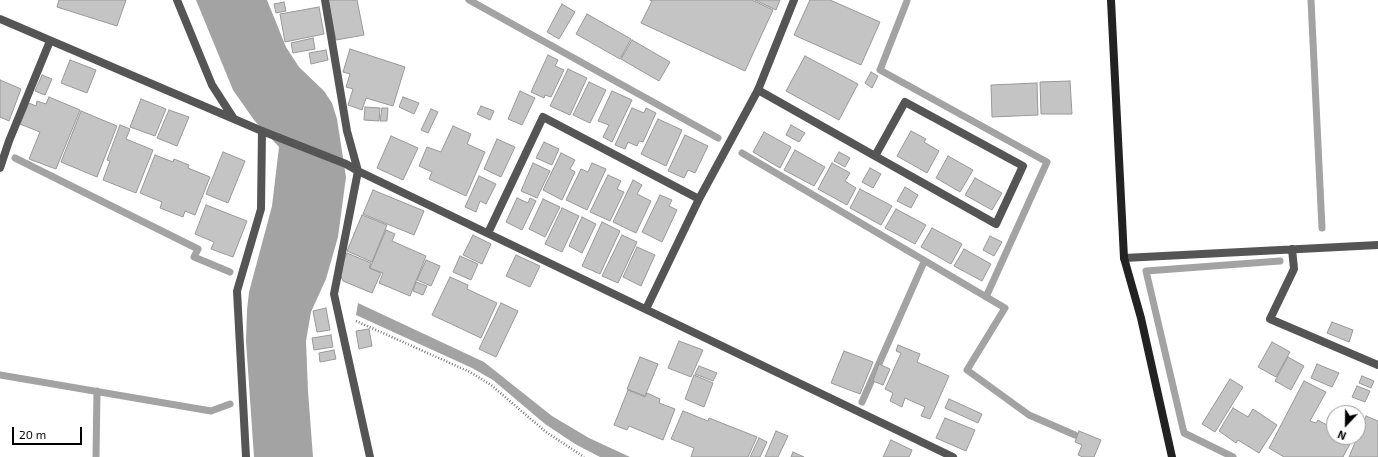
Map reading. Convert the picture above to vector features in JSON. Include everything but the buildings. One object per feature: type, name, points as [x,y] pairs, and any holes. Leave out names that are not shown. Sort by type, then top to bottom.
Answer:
[{"type":"street","points":[[177,0],[212,84],[235,120]]},
{"type":"street","points":[[325,0],[347,130],[358,171],[334,294],[370,457]]},
{"type":"street","points":[[646,309],[699,199],[758,90],[794,0]]},
{"type":"street","points":[[1111,0],[1124,258],[1141,318],[1172,457]]},
{"type":"street","points":[[0,19],[235,120],[346,164],[953,457]]},
{"type":"street","points":[[0,168],[8,141],[50,41]]},
{"type":"street","points":[[758,90],[875,156],[996,224],[1023,166],[905,102],[875,156]]},
{"type":"street","points":[[488,233],[543,116],[699,199]]},
{"type":"street","points":[[246,457],[237,291],[261,209],[262,131]]},
{"type":"street","points":[[1124,258],[1378,245]]},
{"type":"street","points":[[1292,249],[1294,269],[1270,319],[1378,365]]},
{"type":"path","points":[[339,314],[470,372],[491,385],[546,432],[584,457]]},
{"type":"shaded area","points":[[196,0],[267,0],[286,47],[299,67],[324,91],[332,103],[337,119],[346,177],[338,237],[326,279],[311,312],[306,341],[313,457],[254,457],[246,341],[247,310],[249,292],[272,206],[279,147],[254,120],[233,90]]},
{"type":"shaded area","points":[[358,303],[484,362],[552,416],[589,438],[630,457],[600,457],[575,444],[545,424],[493,380],[472,368],[356,315]]},
{"type":"waterway","points":[[469,0],[718,138]]},
{"type":"waterway","points":[[1311,0],[1322,228]]},
{"type":"waterway","points":[[907,1],[880,70],[1047,162],[986,297]]},
{"type":"waterway","points":[[742,153],[1005,308],[967,370],[1029,415],[1075,435]]},
{"type":"waterway","points":[[15,158],[198,249],[194,257],[230,272]]},
{"type":"waterway","points":[[1233,457],[1184,433],[1146,271],[1280,261]]},
{"type":"waterway","points":[[862,402],[924,262]]},
{"type":"waterway","points":[[0,375],[211,411],[230,404]]},
{"type":"waterway","points":[[96,457],[97,391]]}]
